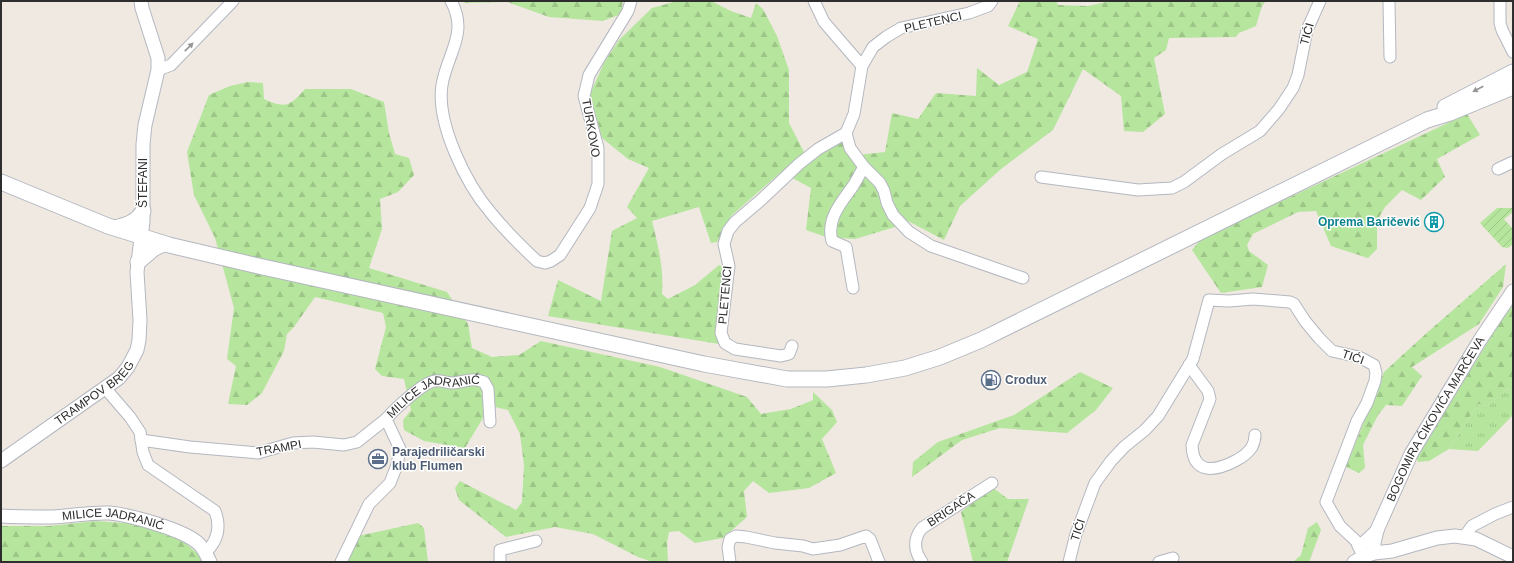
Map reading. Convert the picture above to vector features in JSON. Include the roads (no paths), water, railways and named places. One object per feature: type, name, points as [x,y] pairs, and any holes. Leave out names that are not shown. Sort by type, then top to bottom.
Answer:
[{"type":"main road","points":[[1427,120],[1447,105],[1513,72]]},
{"type":"main road","points":[[1,182],[115,228],[163,244],[704,364],[787,379],[827,379],[866,375],[905,368],[940,357],[981,340],[1427,120],[1457,111],[1513,87]]},
{"type":"main road","points":[[115,228],[132,223],[138,219],[143,211]]},
{"type":"main road","points":[[138,262],[153,249],[163,244]]},
{"type":"street","name":"ŠTEFANI","points":[[138,297],[138,262],[143,211],[143,144],[145,125],[158,70],[158,58],[140,1]]},
{"type":"street","points":[[158,70],[171,65],[233,1]]},
{"type":"street","name":"TURKOVO","points":[[451,1],[459,20],[454,46],[442,86],[442,107],[448,133],[457,156],[472,185],[490,212],[537,261],[544,263],[551,261],[560,254],[590,208],[598,184],[598,148],[584,96],[589,75],[628,11],[632,1]]},
{"type":"street","points":[[814,1],[824,22],[862,66]]},
{"type":"street","name":"PLETENCI","points":[[792,346],[789,354],[781,356],[735,349],[724,343],[721,333],[729,266],[724,244],[728,231],[735,222],[799,164],[818,149],[846,133],[854,114],[862,66],[874,47],[901,28],[969,13],[988,6],[992,1]]},
{"type":"street","name":"TIĆI","points":[[1041,177],[1138,190],[1172,188],[1184,182],[1222,154],[1260,131],[1279,109],[1293,88],[1298,75],[1307,30],[1320,1]]},
{"type":"street","points":[[1389,1],[1390,57]]},
{"type":"street","points":[[1500,1],[1500,23],[1513,52]]},
{"type":"street","points":[[846,133],[850,148],[864,167],[880,183],[893,215],[909,232],[931,246],[1023,278]]},
{"type":"street","points":[[1498,168],[1513,162]]},
{"type":"street","points":[[853,288],[846,247],[832,241],[829,231],[840,202],[854,185],[864,167]]},
{"type":"street","name":"BOGOMIRA ĆIKOVIĆA MARČEVA","points":[[1362,554],[1374,543],[1377,531],[1405,466],[1417,443],[1480,340],[1513,291]]},
{"type":"street","name":"TRAMPOV BREG","points":[[1,460],[119,378],[128,367],[137,350],[140,329],[138,297]]},
{"type":"street","name":"TIĆI","points":[[1068,562],[1076,534],[1095,483],[1111,460],[1145,430],[1158,416],[1193,359],[1209,300],[1229,301],[1239,299],[1290,302],[1294,304],[1310,327],[1332,351],[1359,358],[1374,366],[1376,381],[1367,403],[1356,421],[1326,502],[1340,526],[1356,541],[1362,554]]},
{"type":"street","points":[[1188,366],[1208,391],[1210,399],[1192,444],[1192,452],[1195,460],[1207,469],[1224,467],[1239,459],[1251,448],[1255,435]]},
{"type":"street","name":"MILICE JADRANIĆ","points":[[341,562],[369,504],[390,483],[397,465],[400,449],[386,419],[394,411],[428,383],[436,380],[452,383],[476,379],[484,382],[488,389],[490,422]]},
{"type":"street","points":[[105,388],[130,417],[140,432],[143,452],[148,465],[216,510],[218,518],[218,535],[208,557]]},
{"type":"street","name":"TRAMPI","points":[[141,440],[183,446],[258,453],[293,443],[313,442],[344,445],[357,442],[386,419]]},
{"type":"street","name":"BRIGAČA","points":[[922,562],[916,555],[915,546],[916,538],[922,528],[992,483]]},
{"type":"street","points":[[1464,537],[1472,526],[1495,514],[1513,507]]},
{"type":"street","name":"MILICE JADRANIĆ","points":[[1,516],[54,517],[111,513],[173,530],[191,538],[199,543],[208,557]]},
{"type":"street","points":[[730,562],[728,547],[730,539],[736,536],[813,549],[840,545],[866,536],[870,539],[879,562]]},
{"type":"street","points":[[1362,554],[1392,551],[1446,536],[1476,539],[1513,557]]},
{"type":"street","points":[[500,562],[500,550],[536,541]]},
{"type":"street","points":[[1159,562],[1173,558]]},
{"type":"place","name":"Oprema Baričević","points":[[1434,222]]},
{"type":"place","name":"Crodux","points":[[991,380]]},
{"type":"place","name":"Parajedriličarski klub Flumen","points":[[378,459]]}]
